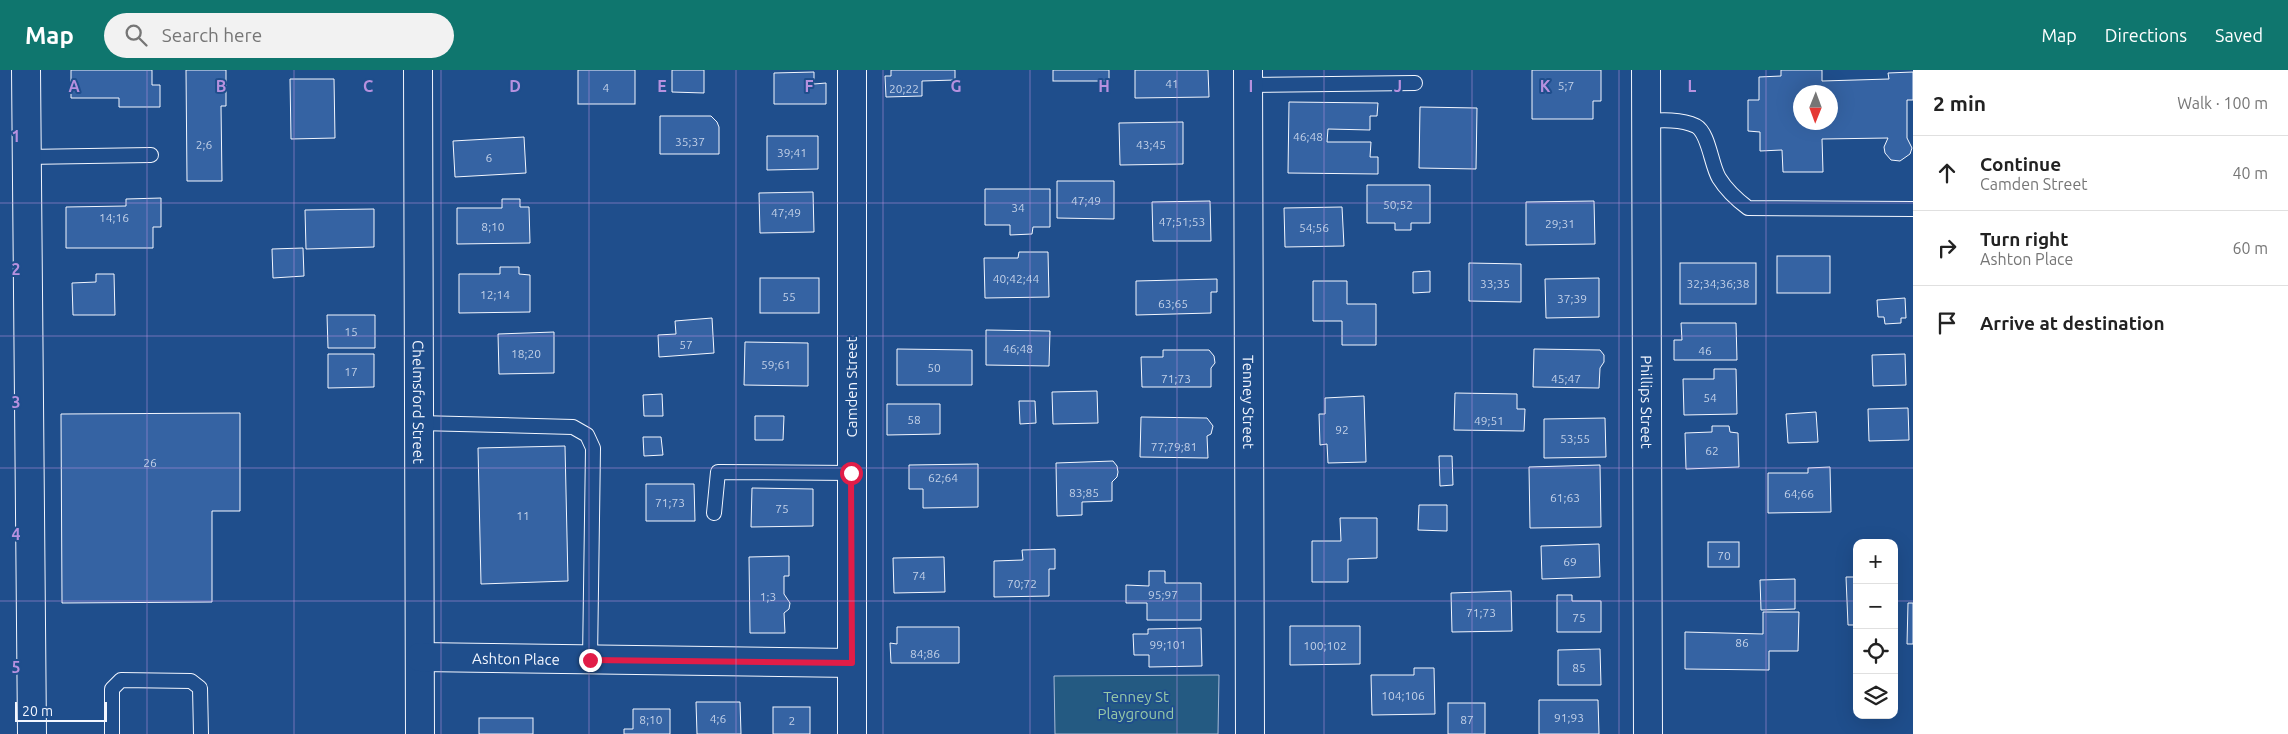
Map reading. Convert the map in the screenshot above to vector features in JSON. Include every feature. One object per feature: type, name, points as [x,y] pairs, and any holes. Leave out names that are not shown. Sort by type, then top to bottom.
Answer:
[{"type":"street","points":[[26,70],[32,734]]},
{"type":"street","name":"Chelmsford Street","points":[[418,70],[420,734]]},
{"type":"street","name":"Camden Street","points":[[852,70],[852,734]]},
{"type":"street","name":"Phillips Street","points":[[1646,70],[1648,734]]},
{"type":"street","name":"Tenney Street","points":[[1248,78],[1250,734]]},
{"type":"street","name":"Ashton Place","points":[[420,657],[852,663]]},
{"type":"lane","points":[[1248,78],[1415,83]]},
{"type":"lane","points":[[1646,120],[1673,120],[1696,126],[1702,132],[1718,176],[1732,196],[1748,208],[1913,209]]},
{"type":"lane","points":[[26,146],[151,155]]},
{"type":"lane","points":[[419,423],[574,427],[587,436],[593,448],[590,660]]},
{"type":"lane","points":[[714,513],[718,472],[851,473]]},
{"type":"lane","points":[[112,734],[112,689],[121,680],[191,681],[200,688],[201,734]]},
{"type":"green space","name":"Tenney St Playground","points":[[1219,675],[1218,734],[1055,734],[1054,676]]},
{"type":"building","points":[[71,70],[152,70],[152,85],[160,85],[160,107],[119,107],[119,98],[71,98]]},
{"type":"building","points":[[186,70],[226,70],[226,106],[221,106],[222,181],[187,181]]},
{"type":"building","points":[[578,70],[635,70],[635,104],[578,104]]},
{"type":"building","points":[[672,70],[704,70],[704,93],[672,92]]},
{"type":"building","points":[[891,70],[955,70],[955,80],[922,81],[922,96],[886,97],[885,76],[891,76]]},
{"type":"building","points":[[1053,70],[1109,70],[1109,81],[1053,81]]},
{"type":"building","points":[[1135,70],[1208,70],[1209,97],[1135,98]]},
{"type":"building","points":[[1532,70],[1601,70],[1601,101],[1593,101],[1593,119],[1532,119]]},
{"type":"building","points":[[1781,70],[1822,70],[1822,81],[1889,79],[1888,73],[1913,72],[1913,100],[1907,100],[1907,138],[1912,148],[1910,154],[1900,161],[1891,160],[1885,153],[1884,147],[1888,138],[1822,139],[1823,172],[1783,172],[1782,150],[1760,151],[1760,132],[1748,131],[1748,100],[1759,100],[1759,77],[1781,76]]},
{"type":"building","points":[[814,72],[814,84],[826,83],[826,104],[774,104],[774,73]]},
{"type":"building","points":[[290,79],[334,79],[335,138],[291,139]]},
{"type":"building","points":[[1289,102],[1378,103],[1377,116],[1370,116],[1370,130],[1328,129],[1327,142],[1371,142],[1370,157],[1378,157],[1378,174],[1288,173]]},
{"type":"building","points":[[1420,107],[1477,108],[1476,169],[1419,168]]},
{"type":"building","points":[[660,116],[711,116],[719,127],[719,154],[660,154]]},
{"type":"building","points":[[1183,122],[1183,164],[1120,165],[1119,123]]},
{"type":"building","points":[[767,136],[818,136],[818,169],[767,170]]},
{"type":"building","points":[[524,137],[526,173],[455,177],[453,141]]},
{"type":"building","points":[[1057,181],[1114,181],[1114,219],[1057,218]]},
{"type":"building","points":[[1367,185],[1430,185],[1430,223],[1411,223],[1411,230],[1395,230],[1395,223],[1367,223]]},
{"type":"building","points":[[985,189],[1050,189],[1050,227],[1033,227],[1032,234],[1010,235],[1010,225],[985,225]]},
{"type":"building","points":[[813,192],[814,232],[760,233],[759,193]]},
{"type":"building","points":[[161,198],[161,227],[153,227],[153,248],[66,248],[66,207],[126,206],[126,199]]},
{"type":"building","points":[[502,199],[520,199],[520,207],[529,207],[530,243],[457,244],[457,208],[502,208]]},
{"type":"building","points":[[1210,201],[1211,241],[1153,241],[1152,202]]},
{"type":"building","points":[[1594,201],[1595,244],[1526,245],[1526,202]]},
{"type":"building","points":[[1342,207],[1344,246],[1285,247],[1284,208]]},
{"type":"building","points":[[374,209],[374,247],[306,249],[305,210]]},
{"type":"building","points":[[303,248],[304,276],[273,278],[272,249]]},
{"type":"building","points":[[1019,252],[1048,252],[1049,297],[985,298],[984,258],[1018,258]]},
{"type":"building","points":[[1777,256],[1830,256],[1830,293],[1777,293]]},
{"type":"building","points":[[1469,263],[1521,264],[1521,302],[1469,301]]},
{"type":"building","points":[[1680,263],[1756,263],[1756,304],[1680,304]]},
{"type":"building","points":[[500,267],[519,267],[519,274],[530,275],[530,312],[459,313],[459,274],[500,274]]},
{"type":"building","points":[[1430,271],[1430,292],[1413,293],[1413,272]]},
{"type":"building","points":[[96,274],[114,274],[115,315],[73,315],[72,283],[96,282]]},
{"type":"building","points":[[760,278],[819,278],[819,313],[760,313]]},
{"type":"building","points":[[1599,278],[1599,317],[1546,318],[1545,279]]},
{"type":"building","points":[[1217,279],[1217,292],[1211,292],[1211,313],[1136,315],[1136,281]]},
{"type":"building","points":[[1313,281],[1347,281],[1347,304],[1376,304],[1376,345],[1342,345],[1342,321],[1313,321]]},
{"type":"building","points":[[1905,298],[1906,318],[1901,318],[1901,323],[1885,324],[1884,317],[1878,317],[1877,300]]},
{"type":"building","points":[[327,315],[375,315],[375,348],[328,348]]},
{"type":"building","points":[[712,318],[714,353],[659,357],[658,335],[676,334],[675,321]]},
{"type":"building","points":[[1681,323],[1736,323],[1737,360],[1674,360],[1674,340],[1682,340]]},
{"type":"building","points":[[986,330],[1050,331],[1049,366],[986,365]]},
{"type":"building","points":[[554,332],[554,373],[499,374],[498,334]]},
{"type":"building","points":[[745,342],[808,343],[808,386],[744,385]]},
{"type":"building","points":[[897,349],[972,350],[972,385],[897,385]]},
{"type":"building","points":[[1534,349],[1600,350],[1604,355],[1604,362],[1600,368],[1599,388],[1533,387]]},
{"type":"building","points":[[1163,350],[1209,350],[1214,356],[1215,363],[1211,368],[1211,387],[1142,387],[1141,357],[1163,357]]},
{"type":"building","points":[[328,354],[374,354],[374,387],[328,388]]},
{"type":"building","points":[[1905,354],[1906,385],[1873,386],[1872,355]]},
{"type":"building","points":[[1714,369],[1736,369],[1737,414],[1684,415],[1683,379],[1714,379]]},
{"type":"building","points":[[1097,391],[1098,423],[1053,424],[1052,392]]},
{"type":"building","points":[[1455,393],[1517,394],[1517,409],[1525,409],[1524,431],[1454,430]]},
{"type":"building","points":[[662,394],[663,416],[644,416],[643,395]]},
{"type":"building","points":[[1364,396],[1366,462],[1328,463],[1327,444],[1320,445],[1319,414],[1325,414],[1325,398]]},
{"type":"building","points":[[1019,401],[1035,401],[1036,423],[1020,424]]},
{"type":"building","points":[[887,404],[940,404],[940,434],[887,435]]},
{"type":"building","points":[[1908,408],[1909,440],[1869,441],[1868,409]]},
{"type":"building","points":[[1816,412],[1818,442],[1788,443],[1786,414]]},
{"type":"building","points":[[240,413],[240,511],[212,511],[212,602],[62,603],[61,414]]},
{"type":"building","points":[[755,416],[784,416],[783,440],[755,440]]},
{"type":"building","points":[[1141,417],[1207,418],[1213,426],[1211,434],[1207,436],[1208,458],[1140,457]]},
{"type":"building","points":[[1605,418],[1606,457],[1544,458],[1544,419]]},
{"type":"building","points":[[1712,426],[1729,426],[1730,432],[1738,433],[1739,467],[1686,469],[1685,433],[1712,432]]},
{"type":"building","points":[[643,437],[661,437],[663,455],[644,456]]},
{"type":"building","points":[[565,446],[568,581],[481,584],[478,448]]},
{"type":"building","points":[[1439,456],[1452,456],[1453,485],[1440,486]]},
{"type":"building","points":[[1113,461],[1117,466],[1118,472],[1117,477],[1112,482],[1112,501],[1082,502],[1082,515],[1057,516],[1056,463]]},
{"type":"building","points":[[978,464],[978,507],[923,508],[923,489],[909,489],[909,465]]},
{"type":"building","points":[[1600,465],[1601,527],[1530,528],[1529,467]]},
{"type":"building","points":[[1830,467],[1831,512],[1768,513],[1768,473],[1808,473],[1808,468]]},
{"type":"building","points":[[646,484],[694,484],[695,521],[646,521]]},
{"type":"building","points":[[752,488],[813,489],[813,526],[751,527]]},
{"type":"building","points":[[1419,505],[1447,505],[1447,531],[1418,530]]},
{"type":"building","points":[[1340,518],[1377,518],[1377,558],[1348,559],[1348,582],[1312,582],[1312,541],[1341,541]]},
{"type":"building","points":[[1708,542],[1739,542],[1739,567],[1708,567]]},
{"type":"building","points":[[1599,544],[1600,577],[1542,579],[1541,546]]},
{"type":"building","points":[[1055,549],[1055,569],[1049,569],[1049,596],[994,597],[994,561],[1023,560],[1022,550]]},
{"type":"building","points":[[789,556],[789,576],[784,576],[784,594],[790,603],[789,609],[784,613],[785,633],[750,633],[749,557]]},
{"type":"building","points":[[944,557],[945,592],[894,593],[893,558]]},
{"type":"building","points":[[1149,571],[1165,571],[1165,583],[1201,583],[1201,620],[1147,620],[1147,603],[1126,603],[1126,585],[1149,586]]},
{"type":"building","points":[[1846,577],[1853,577],[1853,625],[1848,625]]},
{"type":"building","points":[[1795,579],[1795,609],[1761,610],[1760,580]]},
{"type":"building","points":[[1511,591],[1512,631],[1452,632],[1451,593]]},
{"type":"building","points":[[1557,595],[1572,595],[1572,601],[1601,601],[1601,632],[1557,632]]},
{"type":"building","points":[[1908,603],[1913,603],[1913,644],[1907,644]]},
{"type":"building","points":[[1763,612],[1799,612],[1798,651],[1769,651],[1769,670],[1685,669],[1685,632],[1763,634]]},
{"type":"building","points":[[1290,626],[1360,626],[1360,664],[1290,665]]},
{"type":"building","points":[[897,627],[959,627],[959,663],[891,663],[890,643],[897,644]]},
{"type":"building","points":[[1201,628],[1202,666],[1149,667],[1149,655],[1134,655],[1133,634],[1148,634],[1148,629]]},
{"type":"building","points":[[1600,649],[1601,685],[1558,685],[1558,650]]},
{"type":"building","points":[[1414,668],[1434,668],[1435,714],[1372,715],[1371,675],[1414,675]]},
{"type":"building","points":[[1539,700],[1598,700],[1599,734],[1539,734]]},
{"type":"building","points":[[696,702],[740,702],[741,734],[697,734]]},
{"type":"building","points":[[1448,703],[1485,703],[1485,734],[1448,734]]},
{"type":"building","points":[[773,707],[810,707],[810,734],[773,734]]},
{"type":"building","points":[[633,709],[670,709],[670,734],[624,734],[624,729],[633,729]]},
{"type":"building","points":[[479,718],[533,718],[533,734],[479,734]]},
{"type":"route","points":[[590,660],[852,663],[851,473]]}]
